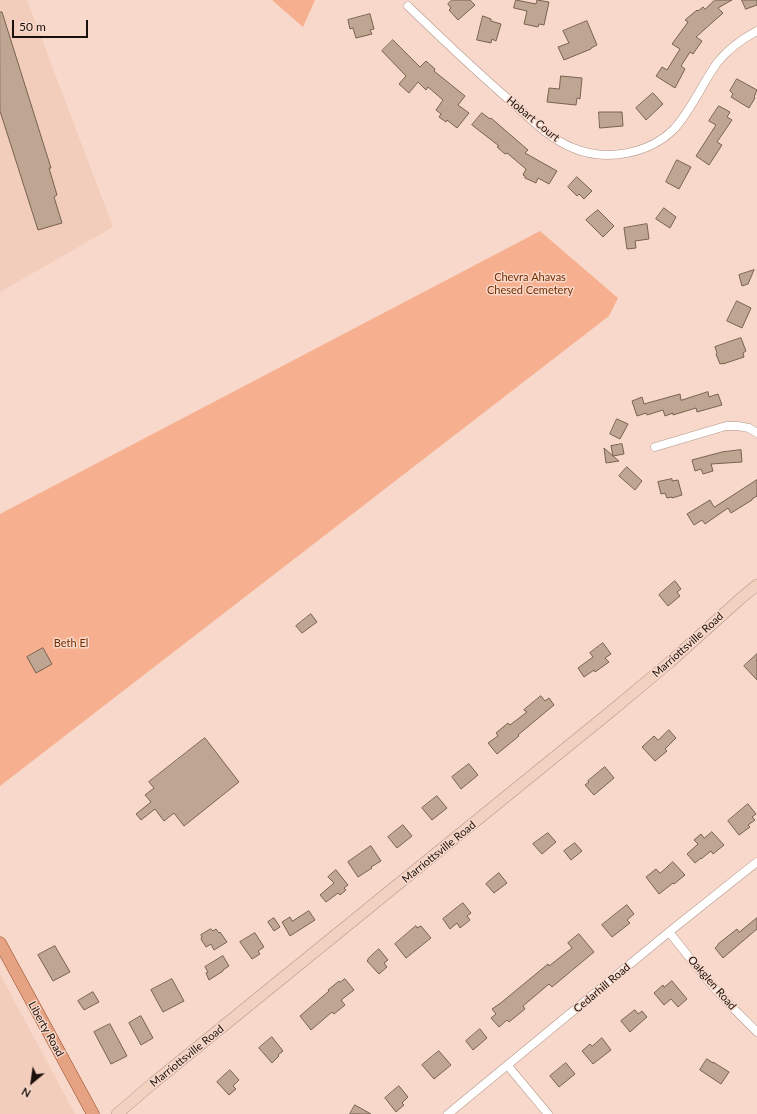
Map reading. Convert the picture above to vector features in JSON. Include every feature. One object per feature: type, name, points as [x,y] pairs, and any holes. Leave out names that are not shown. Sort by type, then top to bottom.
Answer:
[{"type":"main road","name":"Marriottsville Road","points":[[117,1114],[615,708],[670,662],[757,585]]},
{"type":"main road","name":"Liberty Road","points":[[0,943],[93,1114]]},
{"type":"street","name":"Hobart Court","points":[[408,6],[490,84],[545,132],[574,149],[611,155],[636,152],[658,141],[673,130],[682,119],[717,63],[727,52],[746,36],[757,31]]},
{"type":"street","points":[[655,447],[726,426],[749,428],[757,433]]},
{"type":"street","name":"Cedarhill Road","points":[[448,1114],[669,932],[757,862]]},
{"type":"street","name":"Oakglen Road","points":[[669,932],[709,982],[757,1032]]},
{"type":"street","points":[[508,1066],[548,1114]]},
{"type":"shaded area","points":[[0,0],[27,0],[113,227],[0,292]]},
{"type":"shaded area","points":[[0,974],[75,1114],[0,1114]]},
{"type":"green space","points":[[272,0],[315,0],[303,27]]},
{"type":"green space","points":[[540,231],[618,298],[609,316],[0,786],[0,514]]},
{"type":"building","points":[[452,0],[470,0],[475,5],[458,20],[449,10],[451,8],[448,4]]},
{"type":"building","points":[[516,0],[536,4],[537,0],[549,2],[544,25],[539,24],[538,27],[524,24],[527,11],[514,8]]},
{"type":"building","points":[[715,0],[732,0],[718,8],[723,13],[696,37],[702,41],[693,54],[690,52],[681,66],[685,69],[675,88],[656,76],[662,67],[667,70],[680,49],[672,44],[688,22],[685,20],[697,10],[698,11],[703,7],[705,9]]},
{"type":"building","points":[[742,0],[757,0],[757,5],[746,9]]},
{"type":"building","points":[[0,12],[2,12],[51,168],[49,168],[57,195],[54,197],[62,223],[38,230],[0,111]]},
{"type":"building","points":[[370,14],[374,29],[370,30],[372,34],[356,38],[353,28],[350,29],[348,20]]},
{"type":"building","points":[[483,16],[491,19],[491,21],[501,24],[496,41],[492,39],[491,43],[477,40]]},
{"type":"building","points":[[587,21],[597,45],[564,60],[558,47],[569,43],[563,31]]},
{"type":"building","points":[[393,40],[420,67],[426,61],[435,69],[434,71],[465,96],[458,105],[469,113],[457,128],[447,120],[446,122],[439,117],[441,114],[436,110],[443,100],[428,87],[426,90],[418,82],[409,93],[399,84],[406,76],[382,51]]},
{"type":"building","points":[[561,76],[582,78],[580,99],[577,98],[576,105],[547,102],[549,88],[559,89]]},
{"type":"building","points":[[737,79],[757,90],[754,97],[755,98],[749,108],[731,97],[733,94],[730,91]]},
{"type":"building","points":[[653,93],[663,104],[646,120],[636,108]]},
{"type":"building","points":[[719,106],[730,112],[727,117],[732,120],[717,142],[722,145],[709,165],[696,156],[716,125],[709,121]]},
{"type":"building","points":[[599,112],[622,112],[623,126],[600,128]]},
{"type":"building","points":[[482,113],[490,119],[491,118],[528,150],[525,153],[557,171],[549,184],[538,178],[536,183],[525,178],[523,175],[526,169],[507,153],[505,154],[497,147],[499,146],[472,125]]},
{"type":"building","points":[[677,160],[691,167],[679,189],[666,182]]},
{"type":"building","points":[[577,177],[592,191],[584,199],[579,194],[577,196],[568,187]]},
{"type":"building","points":[[664,208],[676,217],[670,228],[656,219]]},
{"type":"building","points":[[598,210],[614,226],[603,237],[586,220]]},
{"type":"building","points":[[647,224],[649,239],[635,241],[636,248],[627,249],[624,228]]},
{"type":"building","points":[[754,270],[748,284],[742,286],[739,275]]},
{"type":"building","points":[[737,301],[751,308],[742,328],[727,321]]},
{"type":"building","points":[[741,338],[746,351],[743,353],[744,357],[720,364],[715,347]]},
{"type":"building","points":[[708,392],[709,397],[718,394],[722,405],[697,412],[696,408],[665,416],[663,410],[647,415],[646,413],[637,416],[632,401],[642,397],[644,404],[680,394],[681,400]]},
{"type":"building","points":[[617,419],[628,424],[620,439],[610,434]]},
{"type":"building","points":[[622,444],[624,454],[613,456],[611,446]]},
{"type":"building","points":[[604,448],[619,461],[606,463]]},
{"type":"building","points":[[741,450],[742,462],[711,464],[713,471],[703,474],[701,469],[695,471],[692,460],[722,452]]},
{"type":"building","points":[[627,467],[642,481],[635,490],[619,476]]},
{"type":"building","points":[[672,479],[672,481],[678,480],[682,495],[667,498],[665,493],[661,494],[658,482]]},
{"type":"building","points":[[757,480],[757,496],[731,513],[728,508],[705,524],[702,520],[694,525],[687,514],[710,500],[714,507]]},
{"type":"building","points":[[675,581],[681,589],[677,592],[680,596],[668,606],[659,595]]},
{"type":"building","points":[[311,614],[317,622],[302,633],[296,626]]},
{"type":"building","points":[[603,643],[611,654],[605,658],[609,662],[595,672],[594,670],[584,677],[578,668],[593,657],[590,653]]},
{"type":"building","points":[[43,648],[52,664],[36,673],[27,657]]},
{"type":"building","points":[[757,654],[757,680],[744,666]]},
{"type":"building","points":[[541,696],[545,701],[549,698],[554,705],[497,754],[488,743],[498,736],[496,733],[508,723],[510,725],[527,712],[524,710]]},
{"type":"building","points":[[669,730],[676,738],[665,749],[667,751],[655,761],[642,747],[654,736],[658,740]]},
{"type":"building","points":[[205,738],[239,782],[184,826],[174,813],[164,821],[155,809],[141,820],[136,814],[151,802],[145,795],[154,788],[149,782]]},
{"type":"building","points":[[469,764],[478,775],[461,789],[452,777]]},
{"type":"building","points":[[605,767],[614,778],[594,795],[585,785]]},
{"type":"building","points":[[437,796],[447,808],[432,820],[422,808]]},
{"type":"building","points":[[748,804],[756,814],[752,817],[755,820],[748,825],[750,827],[739,835],[728,821]]},
{"type":"building","points":[[403,825],[412,836],[397,848],[388,837]]},
{"type":"building","points":[[712,832],[724,845],[713,854],[711,851],[695,863],[687,854],[698,844],[694,840],[701,834],[704,838]]},
{"type":"building","points":[[548,833],[556,842],[542,854],[533,844]]},
{"type":"building","points":[[575,843],[582,851],[571,860],[564,851]]},
{"type":"building","points":[[371,846],[381,861],[358,877],[348,862]]},
{"type":"building","points":[[673,862],[685,875],[659,894],[646,877],[656,869],[660,873]]},
{"type":"building","points":[[336,870],[348,885],[344,888],[346,890],[340,895],[338,893],[326,902],[320,895],[334,883],[328,877]]},
{"type":"building","points":[[499,873],[507,883],[494,893],[486,884]]},
{"type":"building","points":[[463,903],[471,913],[467,916],[470,920],[460,928],[457,923],[450,929],[443,919]]},
{"type":"building","points":[[627,905],[634,914],[627,920],[630,923],[612,937],[602,925]]},
{"type":"building","points":[[309,911],[315,920],[290,936],[282,922],[290,917],[292,921]]},
{"type":"building","points":[[274,918],[280,927],[274,931],[268,922]]},
{"type":"building","points":[[757,918],[757,929],[723,958],[715,948],[718,944],[737,929],[739,932]]},
{"type":"building","points":[[416,926],[417,928],[421,926],[431,938],[406,958],[395,944]]},
{"type":"building","points":[[211,929],[213,931],[216,929],[219,933],[220,932],[227,942],[214,950],[211,944],[206,947],[201,939],[201,935]]},
{"type":"building","points":[[255,933],[264,947],[258,951],[260,954],[252,959],[240,942]]},
{"type":"building","points":[[579,934],[594,952],[552,987],[549,984],[523,1006],[525,1009],[509,1022],[507,1020],[499,1027],[491,1018],[496,1014],[492,1009],[548,964],[549,966],[572,948],[568,943]]},
{"type":"building","points":[[55,946],[70,972],[53,981],[38,955]]},
{"type":"building","points":[[379,949],[388,960],[384,963],[387,967],[379,974],[367,961]]},
{"type":"building","points":[[223,956],[229,966],[209,980],[206,973],[208,972],[205,967]]},
{"type":"building","points":[[172,979],[184,1001],[163,1012],[151,990]]},
{"type":"building","points":[[345,979],[354,990],[341,1000],[345,1005],[334,1014],[332,1012],[311,1030],[300,1016],[329,991],[328,990],[339,981],[340,982]]},
{"type":"building","points":[[672,981],[687,999],[678,1007],[671,999],[664,1005],[654,993],[663,985],[664,987]]},
{"type":"building","points":[[93,992],[99,1002],[84,1010],[78,1001]]},
{"type":"building","points":[[635,1010],[638,1014],[642,1011],[647,1017],[630,1032],[621,1021]]},
{"type":"building","points":[[141,1016],[153,1038],[141,1045],[129,1023]]},
{"type":"building","points":[[110,1024],[127,1056],[111,1064],[94,1032]]},
{"type":"building","points":[[480,1029],[487,1038],[473,1050],[466,1041]]},
{"type":"building","points":[[272,1037],[283,1051],[272,1063],[259,1048]]},
{"type":"building","points":[[602,1038],[611,1050],[593,1064],[582,1051],[590,1044],[592,1046]]},
{"type":"building","points":[[439,1051],[451,1065],[434,1079],[422,1065]]},
{"type":"building","points":[[707,1059],[729,1072],[721,1084],[700,1070]]},
{"type":"building","points":[[566,1063],[575,1074],[559,1087],[550,1076]]},
{"type":"building","points":[[230,1070],[239,1080],[233,1086],[236,1089],[229,1095],[217,1082]]},
{"type":"building","points":[[399,1086],[408,1097],[402,1103],[404,1105],[396,1112],[385,1098]]},
{"type":"building","points":[[355,1105],[371,1114],[350,1114]]},
{"type":"park label","name":"Chevra Ahavas Chesed Cemetery","points":[[530,283]]},
{"type":"park label","name":"Beth El","points":[[71,643]]}]
